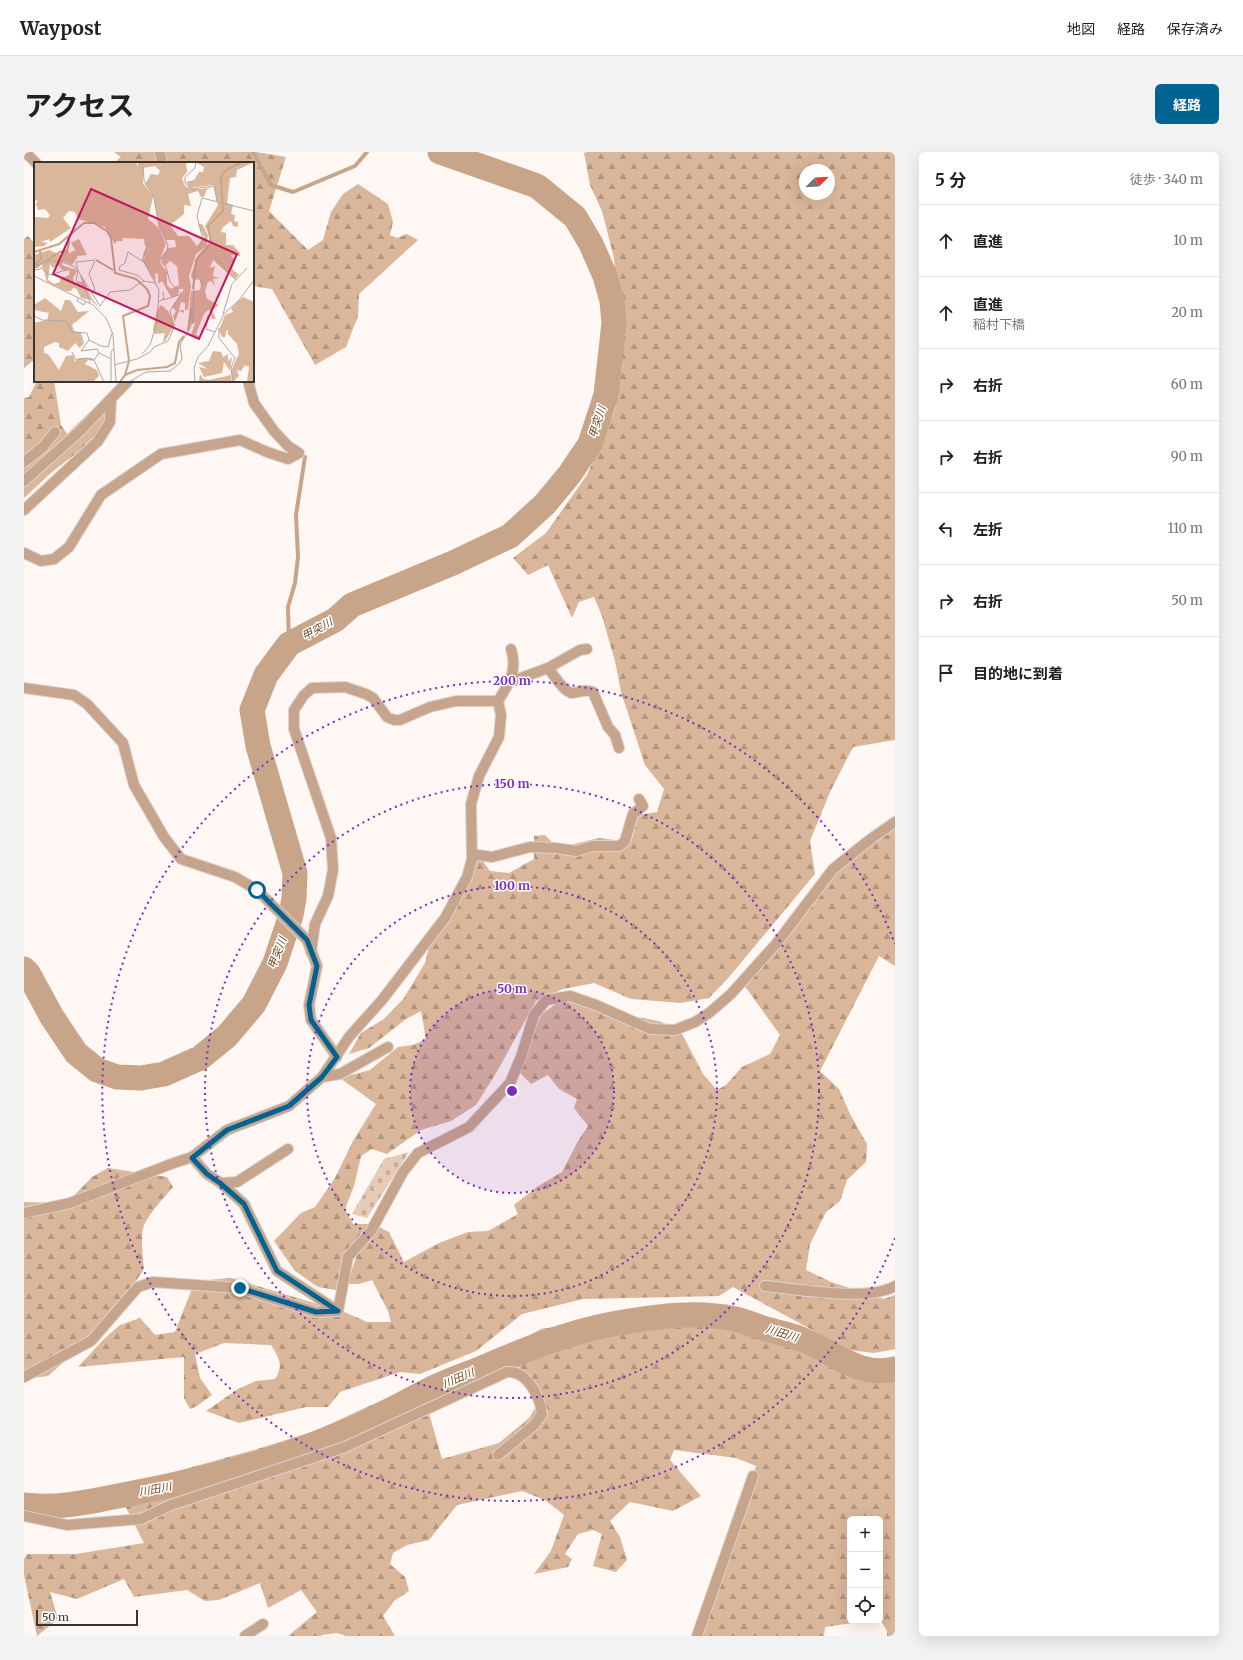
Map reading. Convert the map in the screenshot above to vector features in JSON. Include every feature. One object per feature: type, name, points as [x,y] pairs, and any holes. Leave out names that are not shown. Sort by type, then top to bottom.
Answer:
[{"type":"street","points":[[25,152],[35,162]]},
{"type":"street","points":[[160,152],[162,162]]},
{"type":"street","points":[[24,481],[79,432],[127,382]]},
{"type":"street","points":[[24,553],[41,561],[54,559],[69,547],[101,495],[162,454],[240,440],[267,452],[288,459],[299,453],[288,446],[274,431],[258,409],[254,403],[248,382]]},
{"type":"street","points":[[24,510],[98,441],[110,422],[111,399]]},
{"type":"street","points":[[24,462],[43,446],[56,432]]},
{"type":"street","points":[[24,1213],[70,1203],[171,1164],[192,1158],[227,1130],[289,1106],[322,1077],[337,1057],[349,1037],[382,1000],[445,918],[466,877],[472,860],[471,804],[479,776],[499,737],[501,715],[498,701],[510,682],[513,657],[510,649]]},
{"type":"street","points":[[510,682],[548,668],[580,650],[588,649]]},
{"type":"street","points":[[548,668],[566,691],[572,693],[586,689],[593,692],[608,727],[615,735],[619,748]]},
{"type":"street","points":[[311,952],[315,924],[328,896],[333,870],[331,838],[294,729],[294,710],[304,695],[312,688],[345,687],[373,698],[387,717],[394,720],[400,720],[430,707],[456,701],[498,701]]},
{"type":"street","points":[[24,688],[74,695],[87,704],[123,743],[134,785],[164,837],[181,859],[235,877],[257,890],[307,940],[317,966],[309,1005],[311,1020],[337,1057]]},
{"type":"street","points":[[472,854],[492,857],[530,847],[556,848],[576,851],[593,846],[619,846],[625,841],[633,814],[643,806],[639,799]]},
{"type":"street","points":[[338,1311],[348,1257],[371,1231],[403,1172],[418,1153],[469,1127],[510,1083],[521,1057],[534,1015],[546,1000],[570,996],[596,1005],[650,1029],[675,1030],[695,1022],[709,1013],[731,994],[776,944],[833,869],[895,822]]},
{"type":"street","points":[[322,1077],[340,1074],[388,1047]]},
{"type":"street","points":[[220,1183],[237,1182],[288,1149]]},
{"type":"street","points":[[192,1158],[207,1174],[244,1204],[277,1271],[338,1311]]},
{"type":"street","points":[[24,1377],[91,1341],[138,1287],[153,1282],[240,1288],[316,1312],[338,1311]]},
{"type":"street","points":[[765,1286],[869,1294],[877,1293],[895,1286]]},
{"type":"street","points":[[24,1516],[67,1525],[141,1519],[171,1505],[345,1447],[507,1372],[514,1371],[527,1380],[541,1403],[542,1414],[534,1425],[498,1456]]},
{"type":"street","points":[[697,1636],[753,1476]]},
{"type":"street","points":[[245,1636],[263,1624]]},
{"type":"green space","points":[[114,152],[256,152],[286,157],[269,211],[308,250],[323,240],[331,212],[343,194],[358,184],[388,204],[393,222],[390,235],[397,238],[407,234],[418,240],[359,294],[358,316],[346,347],[315,365],[272,289],[254,286],[254,162],[115,162],[121,157]]},
{"type":"green space","points":[[587,152],[895,152],[895,740],[853,747],[830,792],[810,841],[815,874],[729,977],[709,998],[681,1003],[631,999],[594,983],[563,989],[536,1001],[495,1075],[476,1105],[451,1121],[421,1130],[387,1154],[372,1149],[361,1156],[354,1186],[345,1209],[353,1224],[370,1224],[353,1254],[343,1281],[336,1290],[318,1287],[295,1271],[274,1241],[301,1213],[315,1207],[335,1178],[353,1141],[376,1104],[340,1078],[370,1070],[398,1047],[413,1045],[426,1039],[421,1011],[406,1019],[369,1048],[349,1054],[361,1033],[384,1019],[404,998],[425,963],[436,921],[460,889],[477,853],[490,871],[509,873],[534,859],[534,836],[545,835],[554,844],[570,845],[599,838],[631,842],[639,815],[657,812],[664,789],[645,765],[621,692],[615,661],[602,616],[594,597],[579,602],[572,618],[548,565],[528,575],[513,558],[546,533],[587,475],[615,410],[622,364],[614,258],[602,211],[590,185],[584,153]]},
{"type":"green space","points":[[28,236],[34,243],[34,360],[24,368],[24,239]]},
{"type":"green space","points":[[36,382],[54,382],[61,425],[67,434],[101,401],[115,405],[105,425],[79,451],[52,472],[24,498],[24,398],[29,397]]},
{"type":"green space","points":[[895,818],[895,966],[879,956],[820,1071],[839,1089],[850,1114],[867,1144],[866,1162],[847,1180],[840,1201],[826,1212],[810,1244],[806,1270],[831,1282],[884,1299],[895,1295],[895,1349],[874,1353],[849,1350],[733,1287],[719,1296],[583,1299],[522,1314],[476,1351],[420,1374],[400,1372],[340,1392],[328,1407],[306,1407],[239,1423],[206,1411],[238,1389],[256,1381],[275,1379],[280,1366],[271,1345],[224,1343],[195,1354],[200,1378],[212,1395],[197,1406],[190,1409],[184,1398],[184,1357],[78,1367],[104,1339],[120,1325],[140,1318],[155,1335],[175,1332],[195,1281],[231,1278],[347,1313],[367,1322],[391,1322],[388,1311],[372,1280],[359,1284],[347,1284],[357,1255],[377,1226],[389,1232],[404,1262],[439,1243],[468,1232],[488,1231],[518,1214],[514,1205],[538,1186],[562,1172],[578,1141],[588,1126],[574,1108],[577,1099],[559,1089],[548,1075],[531,1084],[514,1067],[542,1014],[557,1003],[573,1000],[604,1011],[659,1021],[680,1030],[703,1074],[717,1090],[726,1085],[742,1067],[770,1054],[780,1035],[742,982],[798,924],[835,866]]},
{"type":"green space","points":[[409,1152],[367,1218],[352,1214],[384,1159]]},
{"type":"green space","points":[[108,1168],[167,1177],[173,1187],[144,1225],[142,1241],[144,1269],[132,1287],[66,1360],[48,1376],[24,1379],[24,1202],[67,1203],[92,1177]]},
{"type":"green space","points":[[722,1309],[739,1310],[861,1360],[895,1360],[895,1636],[887,1636],[887,1631],[883,1624],[883,1516],[847,1516],[847,1624],[825,1627],[824,1636],[696,1636],[756,1466],[736,1458],[674,1450],[670,1460],[701,1496],[673,1511],[630,1502],[610,1521],[620,1537],[627,1560],[616,1572],[593,1566],[602,1534],[593,1530],[578,1534],[565,1554],[572,1559],[568,1567],[534,1574],[551,1551],[564,1515],[545,1500],[522,1491],[457,1505],[429,1540],[407,1545],[393,1553],[390,1564],[405,1577],[409,1591],[394,1601],[383,1616],[395,1636],[346,1636],[337,1633],[321,1636],[288,1636],[317,1612],[301,1590],[268,1608],[260,1583],[219,1600],[205,1601],[187,1590],[134,1597],[124,1579],[77,1599],[50,1592],[58,1619],[37,1636],[24,1575],[24,1559],[27,1554],[76,1554],[144,1543],[116,1488],[254,1450],[315,1431],[404,1390],[426,1403],[442,1459],[499,1443],[529,1418],[539,1402],[507,1347],[541,1329],[573,1324],[655,1326]]},
{"type":"waterway","points":[[253,152],[271,185],[293,192],[355,166],[367,152]]},
{"type":"waterway","name":"甲突川","points":[[24,969],[28,973],[52,1017],[76,1053],[97,1070],[117,1077],[141,1078],[164,1074],[200,1058],[227,1036],[254,1004],[275,963],[291,915],[294,898],[295,873],[258,746],[252,710],[266,675],[289,644],[335,620],[352,605],[453,563],[510,536],[545,504],[569,475],[590,444],[606,395],[614,323],[612,301],[605,276],[591,244],[575,217],[537,186],[440,152]]},
{"type":"waterway","points":[[289,644],[288,607],[295,583],[298,557],[296,515],[305,457]]},
{"type":"waterway","name":"川田川","points":[[24,1505],[52,1506],[96,1501],[196,1480],[279,1457],[333,1437],[370,1421],[437,1386],[529,1349],[578,1332],[642,1319],[689,1315],[720,1316],[735,1319],[801,1339],[858,1367],[882,1371],[895,1369]]},
{"type":"route","points":[[240,1288],[316,1312],[338,1311],[277,1271],[244,1204],[207,1174],[192,1158],[227,1130],[289,1106],[322,1077],[337,1057],[311,1020],[309,1005],[317,966],[307,940],[257,890]]}]
